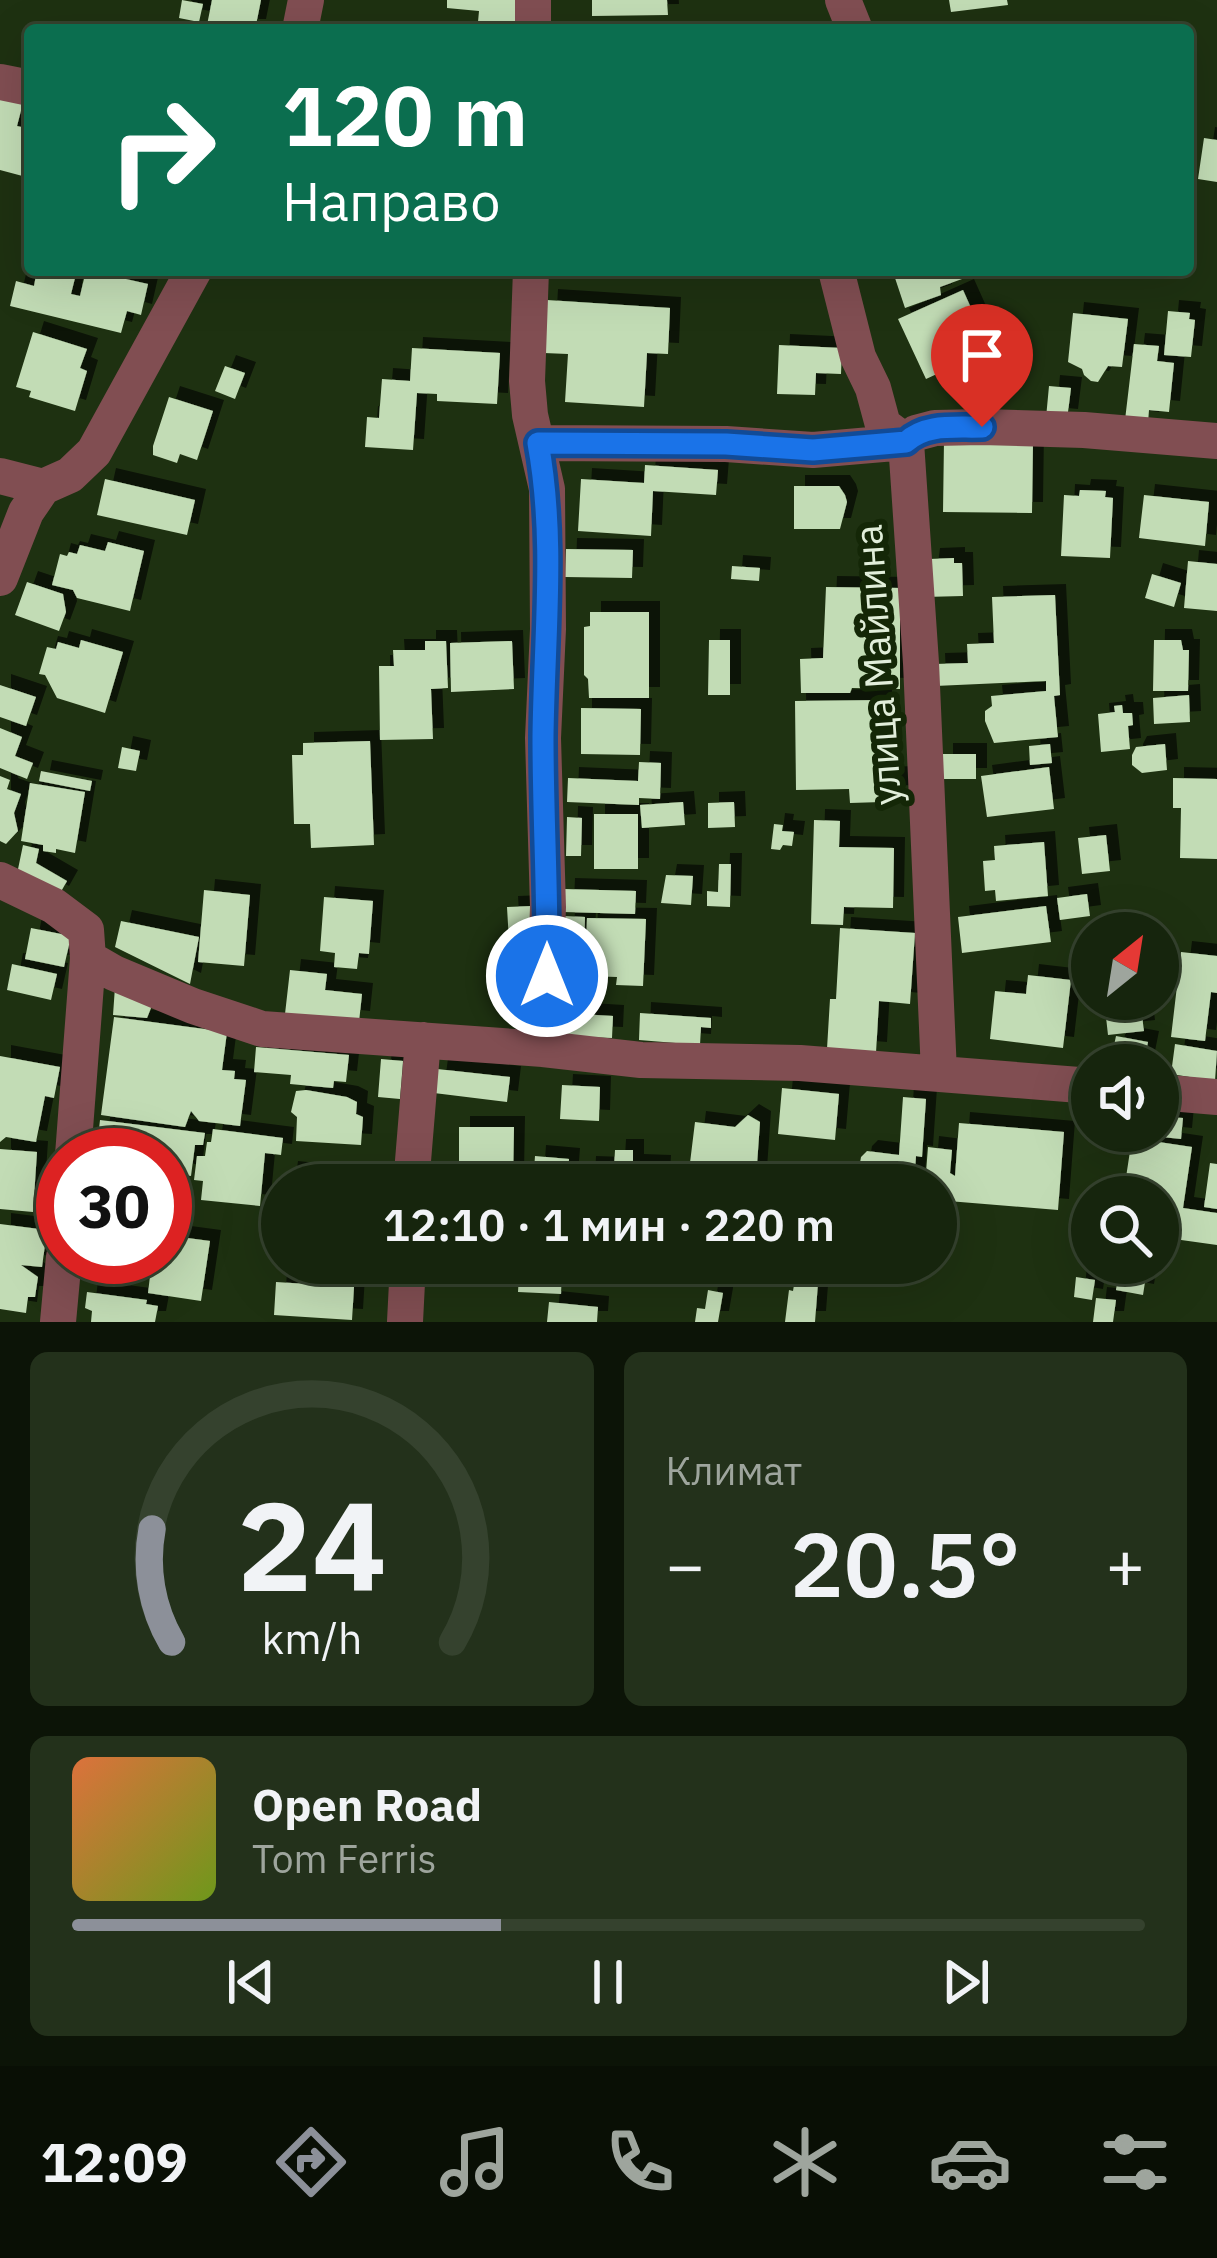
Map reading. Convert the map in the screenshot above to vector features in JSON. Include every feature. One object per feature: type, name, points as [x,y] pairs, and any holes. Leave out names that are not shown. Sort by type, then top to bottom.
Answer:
[{"type":"street","points":[[0,578],[26,512],[43,487],[70,475],[94,452],[191,276]]},
{"type":"street","points":[[531,276],[526,381],[547,490],[543,1049]]},
{"type":"street","name":"улица Майлина","points":[[838,276],[858,357],[883,425],[906,442],[939,1073]]},
{"type":"street","points":[[538,443],[726,444],[813,450],[906,442],[916,433],[935,428],[982,427],[1217,441]]},
{"type":"street","points":[[0,476],[43,487]]},
{"type":"street","points":[[0,880],[54,906],[86,930],[75,1128]]},
{"type":"street","points":[[88,958],[193,1006],[262,1029],[641,1060],[800,1063],[1071,1084]]},
{"type":"street","points":[[413,1164],[423,1040]]},
{"type":"street","points":[[1179,1094],[1217,1097]]},
{"type":"street","points":[[58,1322],[62,1284]]},
{"type":"street","points":[[405,1322],[407,1284]]},
{"type":"building","points":[[182,0],[203,4],[199,22],[179,18]]},
{"type":"building","points":[[212,0],[261,0],[256,24],[207,24]]},
{"type":"building","points":[[447,0],[522,0],[520,24],[478,22],[479,11],[447,8]]},
{"type":"building","points":[[592,0],[667,0],[668,15],[592,16]]},
{"type":"building","points":[[949,0],[1007,0],[1008,5],[951,12]]},
{"type":"building","points":[[24,99],[17,126],[24,128],[24,176],[0,170],[0,100]]},
{"type":"building","points":[[1204,138],[1217,140],[1217,182],[1198,179]]},
{"type":"building","points":[[36,276],[75,278],[71,294],[80,296],[85,276],[148,284],[141,315],[127,311],[121,333],[10,306],[16,281],[34,286]]},
{"type":"building","points":[[970,276],[940,287],[941,295],[905,308],[895,278]]},
{"type":"building","points":[[963,290],[989,348],[982,351],[1004,401],[972,415],[950,368],[926,379],[898,319]]},
{"type":"building","points":[[547,300],[670,308],[668,354],[647,353],[644,407],[565,402],[568,354],[544,353]]},
{"type":"building","points":[[1168,311],[1190,313],[1189,319],[1195,320],[1191,357],[1164,355]]},
{"type":"building","points":[[1073,313],[1128,319],[1122,367],[1108,366],[1098,382],[1068,362]]},
{"type":"building","points":[[33,332],[87,349],[80,368],[87,371],[75,411],[29,397],[31,391],[16,387]]},
{"type":"building","points":[[1134,344],[1159,346],[1157,361],[1174,363],[1169,412],[1149,410],[1148,423],[1125,420]]},
{"type":"building","points":[[779,345],[842,348],[841,374],[816,373],[815,395],[777,394]]},
{"type":"building","points":[[412,348],[500,353],[497,404],[437,401],[437,394],[417,393],[413,450],[365,447],[367,417],[379,418],[382,379],[410,381]]},
{"type":"building","points":[[225,366],[245,373],[235,399],[215,391]]},
{"type":"building","points":[[1049,386],[1071,388],[1067,420],[1046,418]]},
{"type":"building","points":[[169,397],[213,411],[197,460],[180,454],[177,463],[153,455]]},
{"type":"building","points":[[944,440],[1033,442],[1032,513],[943,512]]},
{"type":"building","points":[[645,465],[718,470],[716,495],[653,491],[651,536],[578,531],[581,479],[644,483]]},
{"type":"building","points":[[105,479],[195,500],[187,535],[97,515]]},
{"type":"building","points":[[794,486],[839,486],[847,502],[840,529],[794,529]]},
{"type":"building","points":[[1080,490],[1106,491],[1105,497],[1113,498],[1110,558],[1061,556],[1064,495],[1079,496]]},
{"type":"building","points":[[1144,495],[1209,502],[1205,546],[1139,538]]},
{"type":"building","points":[[108,542],[144,551],[130,611],[77,598],[73,590],[52,585],[60,554],[77,554],[80,545],[105,551]]},
{"type":"building","points":[[566,549],[633,550],[632,578],[565,577]]},
{"type":"building","points":[[954,558],[954,563],[962,563],[963,596],[924,597],[929,559]]},
{"type":"building","points":[[1188,561],[1217,564],[1217,611],[1184,608]]},
{"type":"building","points":[[732,566],[760,568],[759,581],[731,579]]},
{"type":"building","points":[[1152,574],[1181,583],[1174,607],[1145,598]]},
{"type":"building","points":[[27,582],[63,594],[66,612],[59,631],[15,615]]},
{"type":"building","points":[[826,587],[900,588],[900,689],[801,693],[800,659],[823,658]]},
{"type":"building","points":[[1055,595],[1058,737],[994,743],[985,721],[991,696],[1046,691],[1046,681],[935,686],[934,664],[968,663],[967,644],[994,643],[992,597]]},
{"type":"building","points":[[590,612],[649,612],[649,698],[589,698],[584,627],[590,626]]},
{"type":"building","points":[[81,640],[123,652],[105,713],[57,698],[45,675],[39,674],[47,647],[56,649],[58,642],[79,648]]},
{"type":"building","points":[[709,640],[730,640],[730,695],[708,695]]},
{"type":"building","points":[[1154,640],[1181,640],[1183,650],[1189,650],[1188,691],[1153,691]]},
{"type":"building","points":[[425,641],[446,641],[448,688],[431,689],[433,739],[380,740],[379,666],[394,666],[393,650],[425,650]]},
{"type":"building","points":[[512,641],[514,689],[451,692],[450,643]]},
{"type":"building","points":[[0,685],[36,697],[26,726],[0,717]]},
{"type":"building","points":[[1189,695],[1190,722],[1154,724],[1153,698]]},
{"type":"building","points":[[881,700],[882,778],[901,777],[901,796],[850,803],[849,789],[796,790],[795,701]]},
{"type":"building","points":[[1122,705],[1123,713],[1132,713],[1130,749],[1101,752],[1098,714],[1115,712],[1114,706]]},
{"type":"building","points":[[581,708],[641,709],[640,755],[581,754]]},
{"type":"building","points":[[0,728],[22,737],[15,756],[33,763],[27,779],[0,768]]},
{"type":"building","points":[[370,741],[374,845],[311,848],[310,824],[294,824],[292,755],[303,755],[303,743]]},
{"type":"building","points":[[1050,744],[1052,763],[1030,765],[1029,746]]},
{"type":"building","points":[[1165,744],[1167,770],[1142,773],[1132,765],[1136,747]]},
{"type":"building","points":[[122,747],[140,751],[136,771],[118,768]]},
{"type":"building","points":[[942,754],[976,754],[976,779],[942,779]]},
{"type":"building","points":[[639,762],[661,763],[660,799],[639,798],[639,805],[567,802],[568,778],[638,781]]},
{"type":"building","points":[[1049,767],[1054,809],[987,817],[981,776]]},
{"type":"building","points":[[41,771],[92,781],[90,791],[39,781]]},
{"type":"building","points":[[0,776],[10,780],[7,789],[21,794],[14,813],[18,831],[6,844],[0,841]]},
{"type":"building","points":[[1173,778],[1217,779],[1217,859],[1180,858],[1181,808],[1173,808]]},
{"type":"building","points":[[30,783],[85,792],[75,853],[43,851],[43,845],[21,841]]},
{"type":"building","points":[[683,802],[685,825],[642,828],[640,805]]},
{"type":"building","points":[[734,802],[735,827],[708,828],[708,803]]},
{"type":"building","points":[[594,814],[638,814],[638,869],[594,869]]},
{"type":"building","points":[[567,817],[582,818],[581,856],[566,856]]},
{"type":"building","points":[[814,820],[840,821],[839,847],[894,848],[893,908],[844,907],[843,925],[811,924]]},
{"type":"building","points":[[774,824],[794,832],[792,846],[771,849]]},
{"type":"building","points":[[1106,835],[1110,871],[1082,874],[1078,838]]},
{"type":"building","points":[[1044,842],[1048,896],[996,901],[995,890],[985,891],[983,861],[995,860],[994,846]]},
{"type":"building","points":[[23,845],[39,849],[36,863],[67,881],[58,897],[17,874]]},
{"type":"building","points":[[719,864],[731,864],[730,907],[707,906],[707,891],[718,892]]},
{"type":"building","points":[[666,875],[693,876],[691,905],[661,903]]},
{"type":"building","points":[[564,889],[636,891],[635,914],[563,912]]},
{"type":"building","points":[[204,890],[250,895],[244,966],[198,962]]},
{"type":"building","points":[[1087,894],[1089,912],[1071,912],[1071,919],[1060,920],[1057,898]]},
{"type":"building","points":[[324,897],[373,901],[369,954],[359,953],[357,969],[334,967],[335,953],[320,951]]},
{"type":"building","points":[[532,906],[534,940],[509,942],[507,907]]},
{"type":"building","points":[[1046,906],[1051,942],[962,953],[958,917]]},
{"type":"building","points":[[564,916],[585,917],[584,957],[563,956]]},
{"type":"building","points":[[587,918],[646,919],[643,986],[616,985],[617,977],[585,976]]},
{"type":"building","points":[[121,921],[199,937],[190,984],[115,947]]},
{"type":"building","points":[[31,928],[71,936],[64,967],[25,959]]},
{"type":"building","points":[[840,928],[915,933],[910,1004],[879,1001],[876,1053],[827,1049],[830,999],[836,999]]},
{"type":"building","points":[[1181,952],[1217,956],[1217,993],[1211,992],[1205,1041],[1171,1037],[1173,1020],[1179,1020]]},
{"type":"building","points":[[562,960],[581,961],[580,1014],[613,1016],[612,1038],[560,1036]]},
{"type":"building","points":[[12,964],[57,974],[51,1000],[7,990]]},
{"type":"building","points":[[290,970],[327,974],[325,990],[362,994],[359,1022],[285,1014]]},
{"type":"building","points":[[1028,975],[1071,980],[1063,1048],[990,1039],[995,991],[1026,994]]},
{"type":"building","points":[[115,987],[153,1003],[147,1018],[113,1015]]},
{"type":"building","points":[[640,1013],[711,1018],[711,1028],[701,1027],[700,1045],[639,1040]]},
{"type":"building","points":[[114,1017],[227,1032],[222,1070],[235,1071],[234,1079],[246,1080],[240,1126],[199,1121],[191,1111],[185,1127],[101,1115]]},
{"type":"building","points":[[1106,1020],[1143,1020],[1144,1031],[1108,1035]]},
{"type":"building","points":[[1116,1036],[1148,1042],[1148,1044],[1114,1044]]},
{"type":"building","points":[[1179,1045],[1217,1051],[1215,1081],[1179,1075]]},
{"type":"building","points":[[256,1047],[349,1055],[346,1082],[334,1081],[333,1088],[290,1084],[291,1075],[254,1072]]},
{"type":"building","points":[[0,1056],[60,1067],[54,1098],[45,1096],[36,1142],[6,1137],[0,1142]]},
{"type":"building","points":[[381,1059],[403,1061],[400,1099],[378,1097]]},
{"type":"building","points":[[437,1069],[510,1077],[507,1102],[434,1093]]},
{"type":"building","points":[[562,1085],[600,1087],[599,1121],[560,1119]]},
{"type":"building","points":[[782,1088],[839,1094],[835,1140],[778,1134]]},
{"type":"building","points":[[296,1091],[357,1102],[356,1114],[363,1117],[361,1145],[296,1141],[297,1117],[291,1112]]},
{"type":"building","points":[[903,1097],[926,1099],[922,1157],[916,1156],[915,1164],[860,1164],[867,1151],[899,1155]]},
{"type":"building","points":[[748,1115],[760,1122],[757,1164],[690,1164],[695,1122],[735,1127]]},
{"type":"building","points":[[100,1120],[165,1128],[99,1128]]},
{"type":"building","points":[[959,1123],[1064,1132],[1058,1210],[957,1202]]},
{"type":"building","points":[[459,1127],[514,1127],[513,1164],[459,1164]]},
{"type":"building","points":[[213,1129],[283,1138],[281,1155],[265,1153],[261,1164],[260,1206],[201,1200],[203,1181],[194,1180],[197,1156],[205,1156],[207,1142],[211,1142]]},
{"type":"building","points":[[192,1131],[205,1133],[203,1145],[195,1145],[192,1168]]},
{"type":"building","points":[[1179,1145],[1192,1147],[1183,1208],[1217,1213],[1217,1245],[1179,1240],[1179,1176],[1126,1176],[1130,1152],[1179,1152]]},
{"type":"building","points":[[928,1147],[952,1150],[951,1164],[927,1164]]},
{"type":"building","points":[[0,1149],[36,1152],[33,1212],[0,1209]]},
{"type":"building","points":[[615,1150],[633,1150],[633,1164],[614,1164]]},
{"type":"building","points":[[535,1156],[569,1159],[569,1164],[534,1164]]},
{"type":"building","points":[[1210,1163],[1217,1164],[1217,1209],[1204,1207]]},
{"type":"building","points":[[0,1224],[36,1229],[36,1266],[21,1265],[36,1276],[35,1297],[28,1297],[26,1313],[0,1309]]},
{"type":"building","points":[[192,1239],[210,1241],[201,1301],[148,1293],[149,1284],[192,1284]]},
{"type":"building","points":[[276,1284],[354,1287],[352,1320],[274,1315]]},
{"type":"building","points":[[518,1284],[561,1284],[561,1294],[518,1292]]},
{"type":"building","points":[[794,1284],[818,1284],[815,1322],[785,1322],[789,1290],[793,1291]]},
{"type":"building","points":[[1075,1284],[1094,1284],[1092,1300],[1074,1297]]},
{"type":"building","points":[[1117,1284],[1145,1284],[1143,1295],[1116,1290]]},
{"type":"building","points":[[708,1290],[723,1293],[718,1322],[695,1322],[697,1308],[705,1309]]},
{"type":"building","points":[[87,1292],[147,1300],[146,1304],[158,1306],[155,1322],[91,1322],[92,1311],[85,1308]]},
{"type":"building","points":[[1096,1298],[1116,1300],[1113,1322],[1093,1322]]},
{"type":"building","points":[[549,1302],[598,1307],[597,1322],[547,1322]]},
{"type":"route","points":[[547,976],[543,738],[547,490],[538,443],[726,444],[813,450],[906,442],[916,433],[935,428],[982,427]]}]
